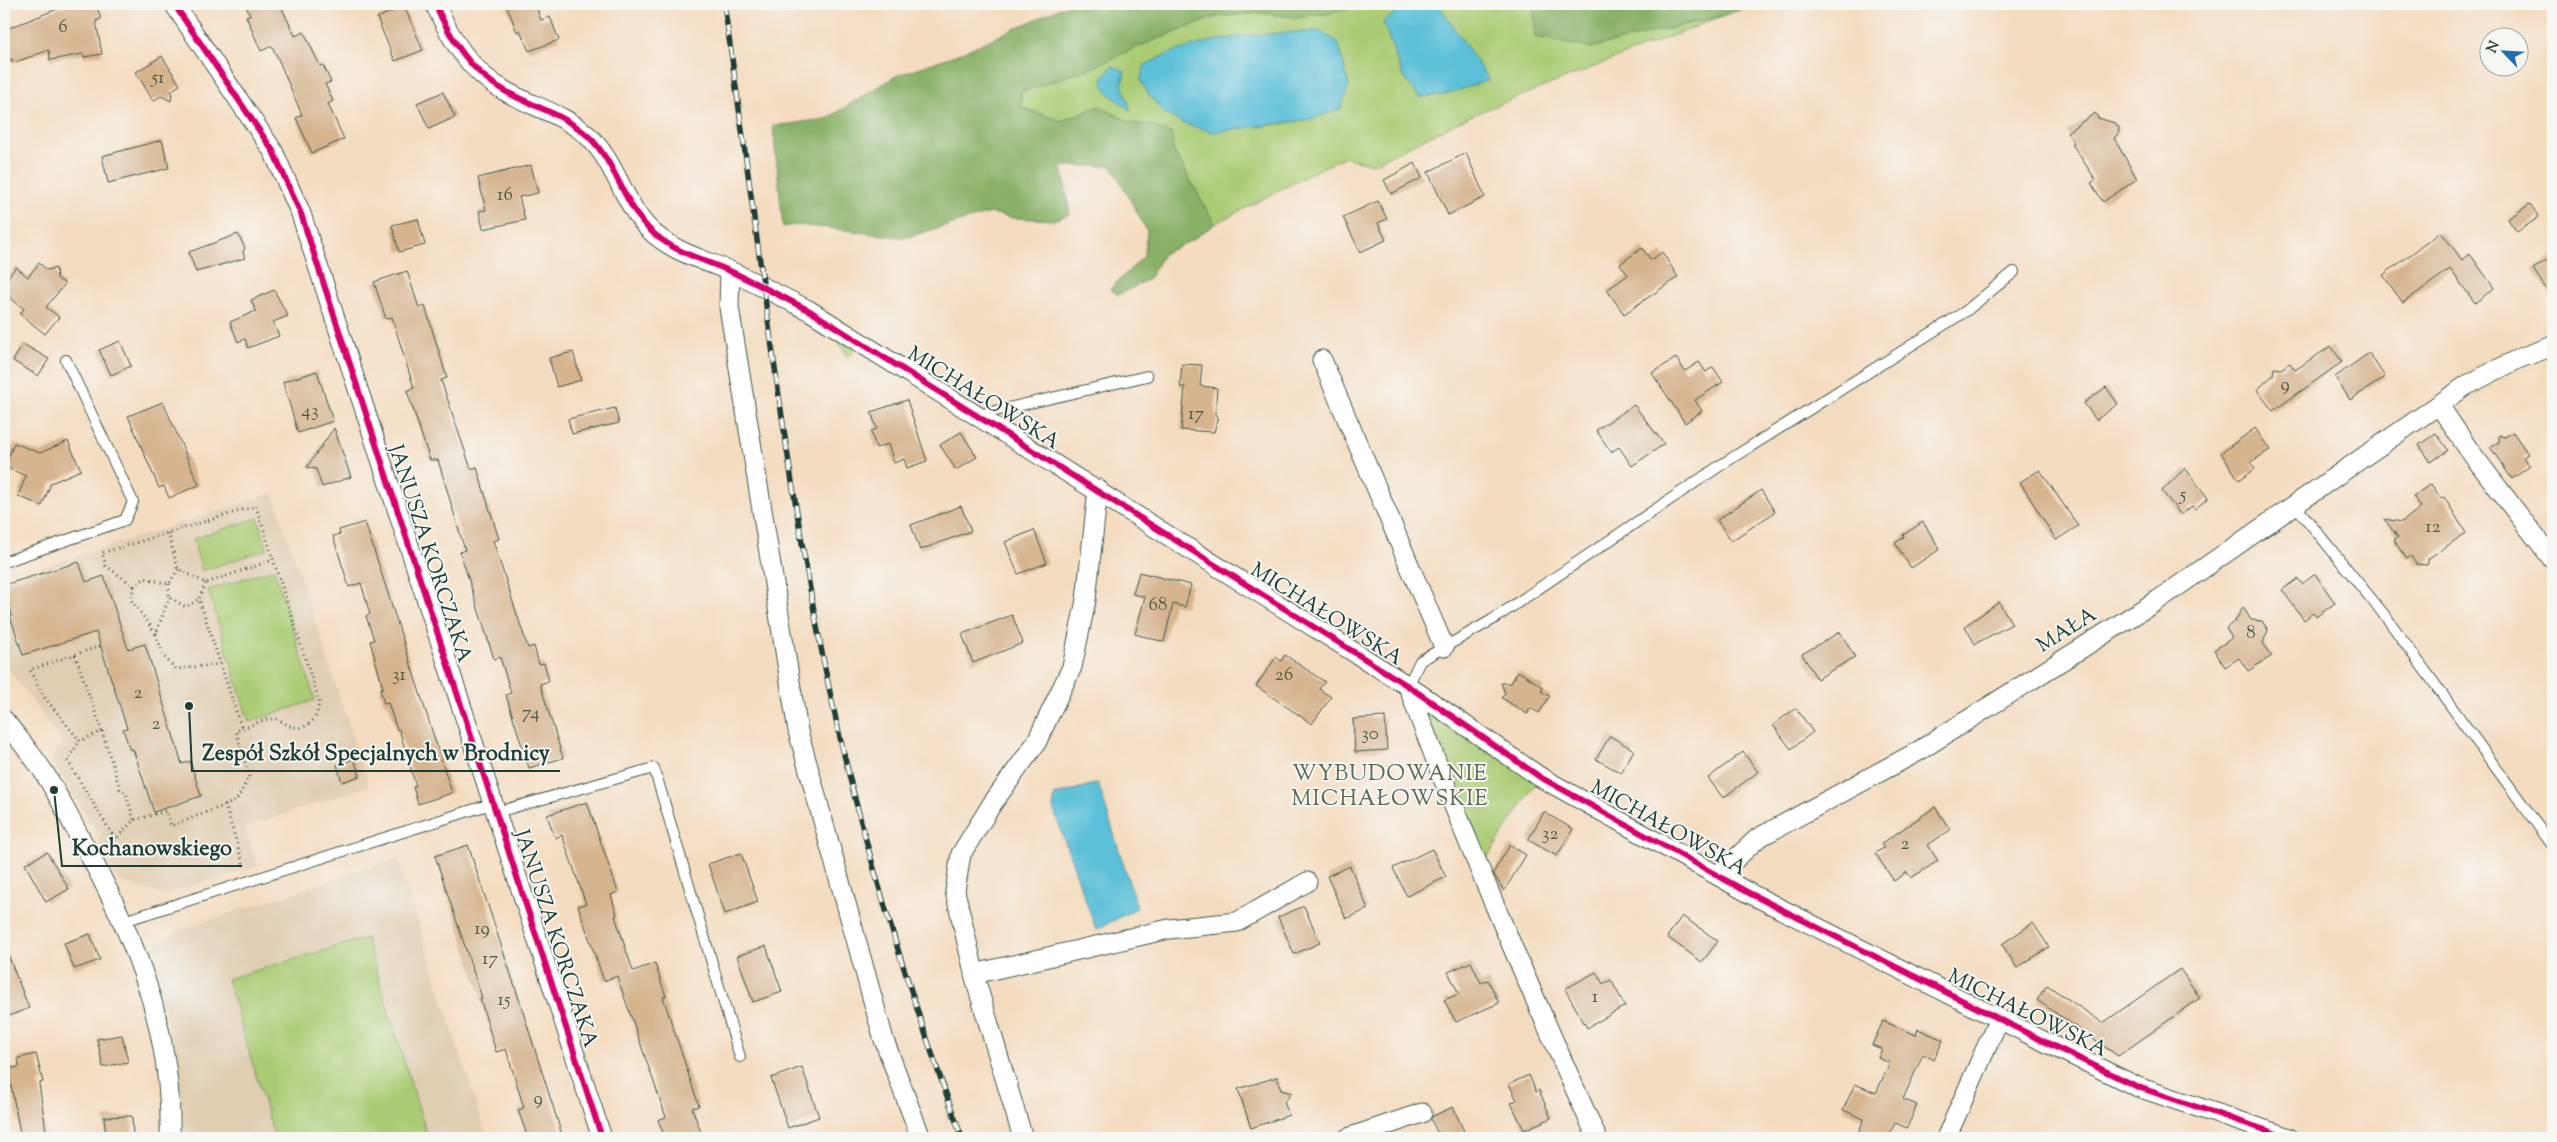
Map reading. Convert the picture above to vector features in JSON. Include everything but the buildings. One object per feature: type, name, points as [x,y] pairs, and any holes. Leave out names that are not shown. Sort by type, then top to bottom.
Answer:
[{"type":"street","name":"JANUSZA KORCZAKA","points":[[174,4],[273,151],[301,214],[602,1138]]},
{"type":"street","name":"MICHAŁOWSKA","points":[[435,4],[459,50],[476,70],[504,91],[570,122],[589,137],[649,229],[662,240],[692,257],[730,271],[810,311],[1098,489],[1408,686],[1540,777],[1718,875],[1999,1019],[2138,1087],[2289,1138]]},
{"type":"street","points":[[730,271],[729,307],[798,731],[884,1040],[921,1138]]},
{"type":"street","name":"MAŁA","points":[[1718,875],[1758,838],[1917,752],[2158,600],[2476,380],[2520,358],[2553,346]]},
{"type":"street","points":[[1322,360],[1444,647]]},
{"type":"street","points":[[2435,407],[2553,560]]},
{"type":"street","points":[[1022,1138],[974,974],[955,891],[961,854],[992,804],[1036,744],[1072,667],[1086,600],[1098,489]]},
{"type":"street","points":[[1408,686],[1444,785],[1532,995],[1597,1138]]},
{"type":"street","points":[[4,720],[43,770],[110,890],[124,921],[153,1004],[164,1053],[171,1107],[170,1138]]},
{"type":"street","points":[[974,974],[1169,929],[1237,922],[1307,882]]},
{"type":"street","points":[[1946,1138],[1999,1019]]},
{"type":"street","points":[[1348,1138],[1422,1113]]},
{"type":"lane","points":[[1408,686],[1420,661],[1492,620],[1724,463],[1966,311],[2014,272]]},
{"type":"lane","points":[[4,562],[125,520],[133,502],[66,360]]},
{"type":"lane","points":[[978,415],[1147,376]]},
{"type":"lane","points":[[2295,505],[2386,617],[2553,846]]},
{"type":"lane","name":"JANUSZA KORCZAKA","points":[[495,808],[654,768],[740,1057]]},
{"type":"lane","points":[[124,921],[495,808]]},
{"type":"path","points":[[104,851],[134,820],[166,811],[171,826],[236,801],[250,777],[236,731],[268,720],[278,719],[290,726],[301,728],[312,724],[318,712],[318,701],[256,506],[102,553],[106,566],[134,586]]},
{"type":"path","points":[[156,634],[169,597],[169,584],[178,569],[168,533]]},
{"type":"path","points":[[178,569],[206,583],[274,560]]},
{"type":"path","points":[[169,584],[145,578],[134,586],[131,600],[156,634],[164,658],[176,669],[221,664]]},
{"type":"path","points":[[169,597],[186,607],[199,599],[206,583]]},
{"type":"path","points":[[199,599],[242,729]]},
{"type":"path","points":[[80,741],[45,698],[30,670],[100,646]]},
{"type":"path","points":[[75,655],[120,789],[126,793],[134,820]]},
{"type":"path","points":[[102,731],[80,741],[67,760],[115,839]]},
{"type":"path","points":[[225,805],[245,870]]},
{"type":"shaded area","points":[[273,493],[369,786],[245,827],[258,866],[163,895],[118,881],[92,826],[51,759],[63,743],[7,667],[4,668],[4,580]]},
{"type":"shaded area","points":[[398,858],[487,1138],[182,1138],[183,1119],[175,1060],[166,1014],[147,951],[182,929]]},
{"type":"green space","points":[[1069,4],[1361,4],[1334,13],[1294,17],[1260,13],[1215,17],[1137,47],[1094,67],[1021,92],[1021,107],[1061,121],[1099,106],[1132,123],[1150,125],[1172,134],[1173,150],[1215,224],[1192,240],[1163,254],[1149,279],[1118,295],[1110,289],[1144,256],[1147,231],[1112,166],[1062,166],[1070,214],[1053,220],[1013,218],[990,213],[904,238],[830,228],[794,225],[783,227],[773,126],[826,119],[896,76],[963,52]]},
{"type":"green space","points":[[1361,4],[1424,4],[1396,13],[1391,44],[1403,76],[1419,97],[1488,80],[1438,4],[1534,4],[1535,37],[1590,48],[1725,15],[1468,117],[1373,164],[1343,157],[1215,224],[1173,150],[1150,125],[1132,123],[1099,106],[1061,121],[1021,107],[1021,92],[1094,67],[1137,47],[1215,17],[1260,13],[1294,17],[1334,13]],"holes":[[[1319,31],[1338,42],[1349,86],[1340,109],[1311,119],[1260,127],[1208,42],[1251,35]],[[1125,71],[1122,84],[1130,110],[1106,91]]]},
{"type":"green space","points":[[1534,4],[1756,4],[1725,15],[1590,48],[1535,37]]},
{"type":"green space","points":[[834,332],[860,347],[847,357]]},
{"type":"green space","points":[[258,518],[267,549],[202,571],[193,539]]},
{"type":"green space","points":[[274,569],[315,700],[249,722],[208,590]]},
{"type":"green space","points":[[1427,713],[1537,781],[1486,860]]},
{"type":"green space","points":[[366,938],[428,1138],[275,1138],[227,979]]},
{"type":"water","points":[[1424,4],[1438,4],[1489,80],[1444,95],[1419,97],[1403,76],[1383,22],[1396,13]]},
{"type":"water","points":[[1319,31],[1338,42],[1349,86],[1340,109],[1311,119],[1213,132],[1182,123],[1163,112],[1140,80],[1145,65],[1165,55],[1186,48],[1208,42],[1252,35]]},
{"type":"water","points":[[1112,66],[1125,71],[1122,84],[1131,111],[1106,91],[1102,78]]},
{"type":"water","points":[[1098,783],[1137,908],[1096,930],[1053,808],[1055,795]]},
{"type":"railway","points":[[724,4],[782,419],[809,585],[825,668],[852,787],[884,906],[921,1023],[962,1138]]},
{"type":"cycle path","points":[[174,4],[273,151],[301,214],[602,1138]]},
{"type":"cycle path","points":[[435,4],[463,54],[482,74],[505,91],[559,116],[588,136],[605,157],[639,218],[667,243],[688,254],[721,267],[810,311],[1408,686],[1540,777],[1749,893],[2138,1087],[2289,1138]]},
{"type":"place","name":"Zespół Szkół Specjalnych w Brodnicy","points":[[189,706]]},
{"type":"place","name":"Kochanowskiego","points":[[54,790]]},
{"type":"district","name":"WYBUDOWANIE MICHAŁOWSKIE","points":[[1390,788]]}]
